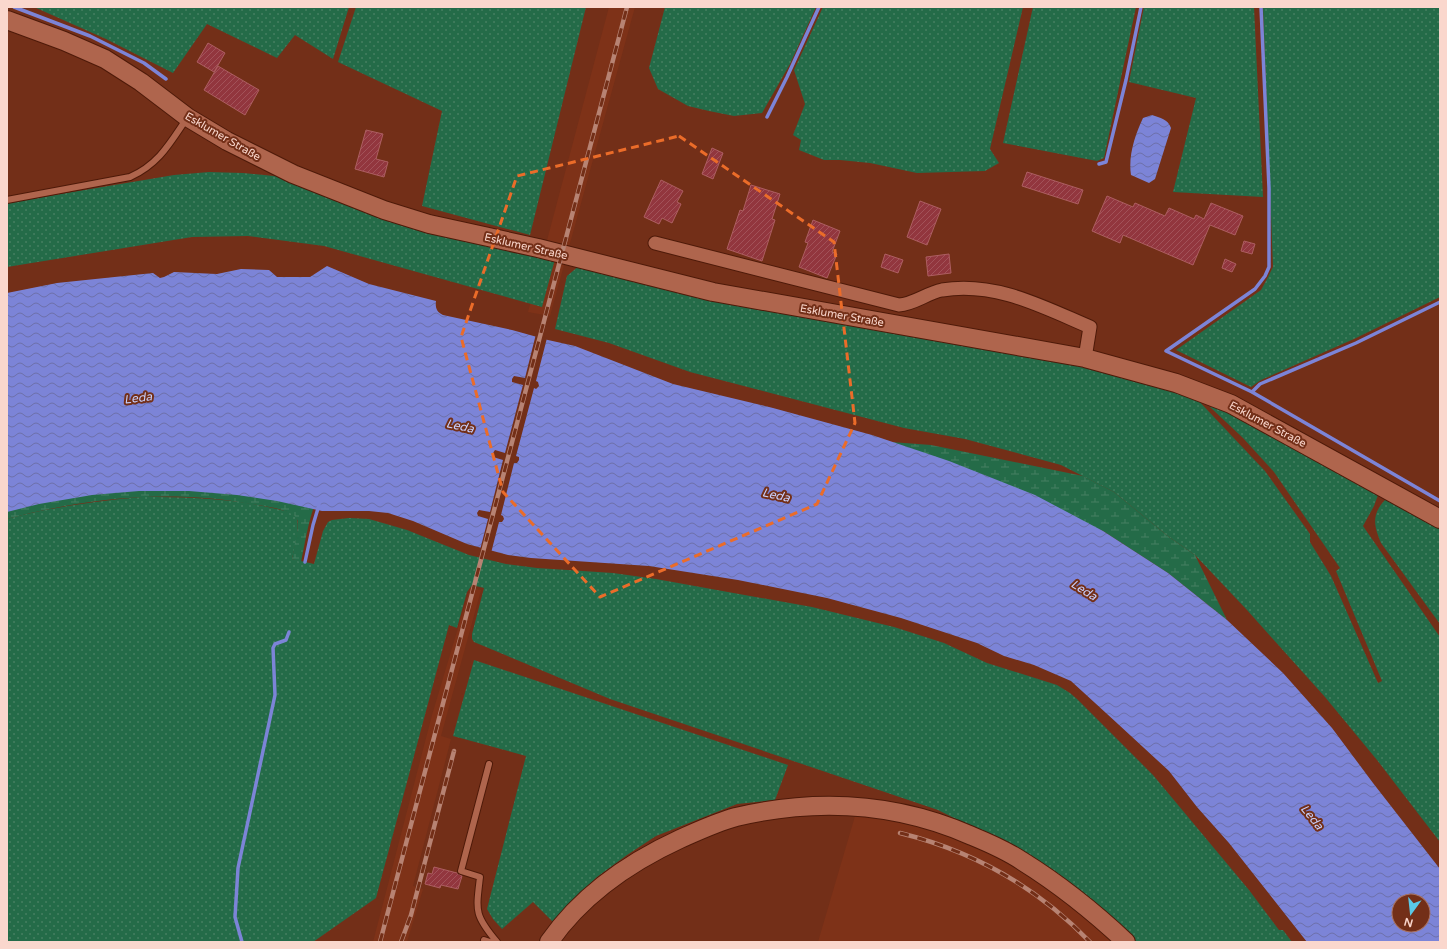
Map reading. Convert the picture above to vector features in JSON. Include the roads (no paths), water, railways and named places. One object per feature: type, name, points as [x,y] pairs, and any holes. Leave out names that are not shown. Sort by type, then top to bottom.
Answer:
[{"type":"street","name":"Esklumer Straße","points":[[7,20],[71,43],[105,58],[141,82],[188,117],[227,141],[293,174],[384,210],[429,224],[538,248],[713,292],[1085,358],[1176,383],[1231,404],[1440,519]]},
{"type":"street","name":"Esklumer Straße","points":[[655,243],[899,305],[906,305],[925,296],[957,288],[976,289],[1011,295],[1090,327],[1085,358]]},
{"type":"street","points":[[550,942],[586,900],[633,864],[663,847],[697,831],[734,818],[785,808],[831,805],[858,806],[891,810],[924,818],[955,828],[989,843],[1021,860],[1068,892],[1126,942]]},
{"type":"lane","points":[[7,200],[130,177],[141,172],[160,157],[188,117]]},
{"type":"lane","points":[[489,764],[461,871],[480,877],[477,904],[478,914],[483,926],[497,942]]},
{"type":"water","points":[[1152,115],[1166,121],[1171,128],[1155,179],[1149,183],[1131,175],[1130,160],[1137,131],[1143,118]]},
{"type":"water","name":"Leda","points":[[327,266],[369,284],[436,301],[437,310],[443,315],[575,346],[673,384],[773,408],[872,435],[949,461],[1035,495],[1103,531],[1168,573],[1227,620],[1283,673],[1332,728],[1440,869],[1440,942],[1307,942],[1229,843],[1197,807],[1169,771],[1071,681],[1034,665],[1004,656],[977,643],[901,618],[827,598],[738,580],[649,566],[531,558],[508,555],[467,544],[413,521],[388,513],[369,511],[322,511],[277,501],[237,495],[189,491],[139,491],[92,495],[39,504],[7,512],[7,293],[57,283],[153,273],[160,278],[174,272],[217,274],[241,269],[269,270],[277,277],[310,277]]},
{"type":"waterway","points":[[14,7],[90,36],[144,63],[166,79]]},
{"type":"waterway","points":[[767,117],[819,7]]},
{"type":"waterway","points":[[1099,164],[1106,162],[1126,80],[1141,7]]},
{"type":"waterway","points":[[1261,7],[1269,188],[1269,267],[1265,276],[1255,289],[1166,351],[1252,392],[1440,501]]},
{"type":"waterway","points":[[1252,392],[1260,384],[1356,343],[1440,302]]},
{"type":"waterway","points":[[305,562],[319,505]]},
{"type":"waterway","points":[[242,942],[235,917],[238,868],[275,695],[273,648],[275,644],[286,640],[289,632]]},
{"type":"railway","points":[[380,942],[627,7]]},
{"type":"railway","points":[[401,942],[411,915],[454,751]]},
{"type":"railway","points":[[900,833],[953,850],[1003,874],[1049,905],[1090,942]]}]
